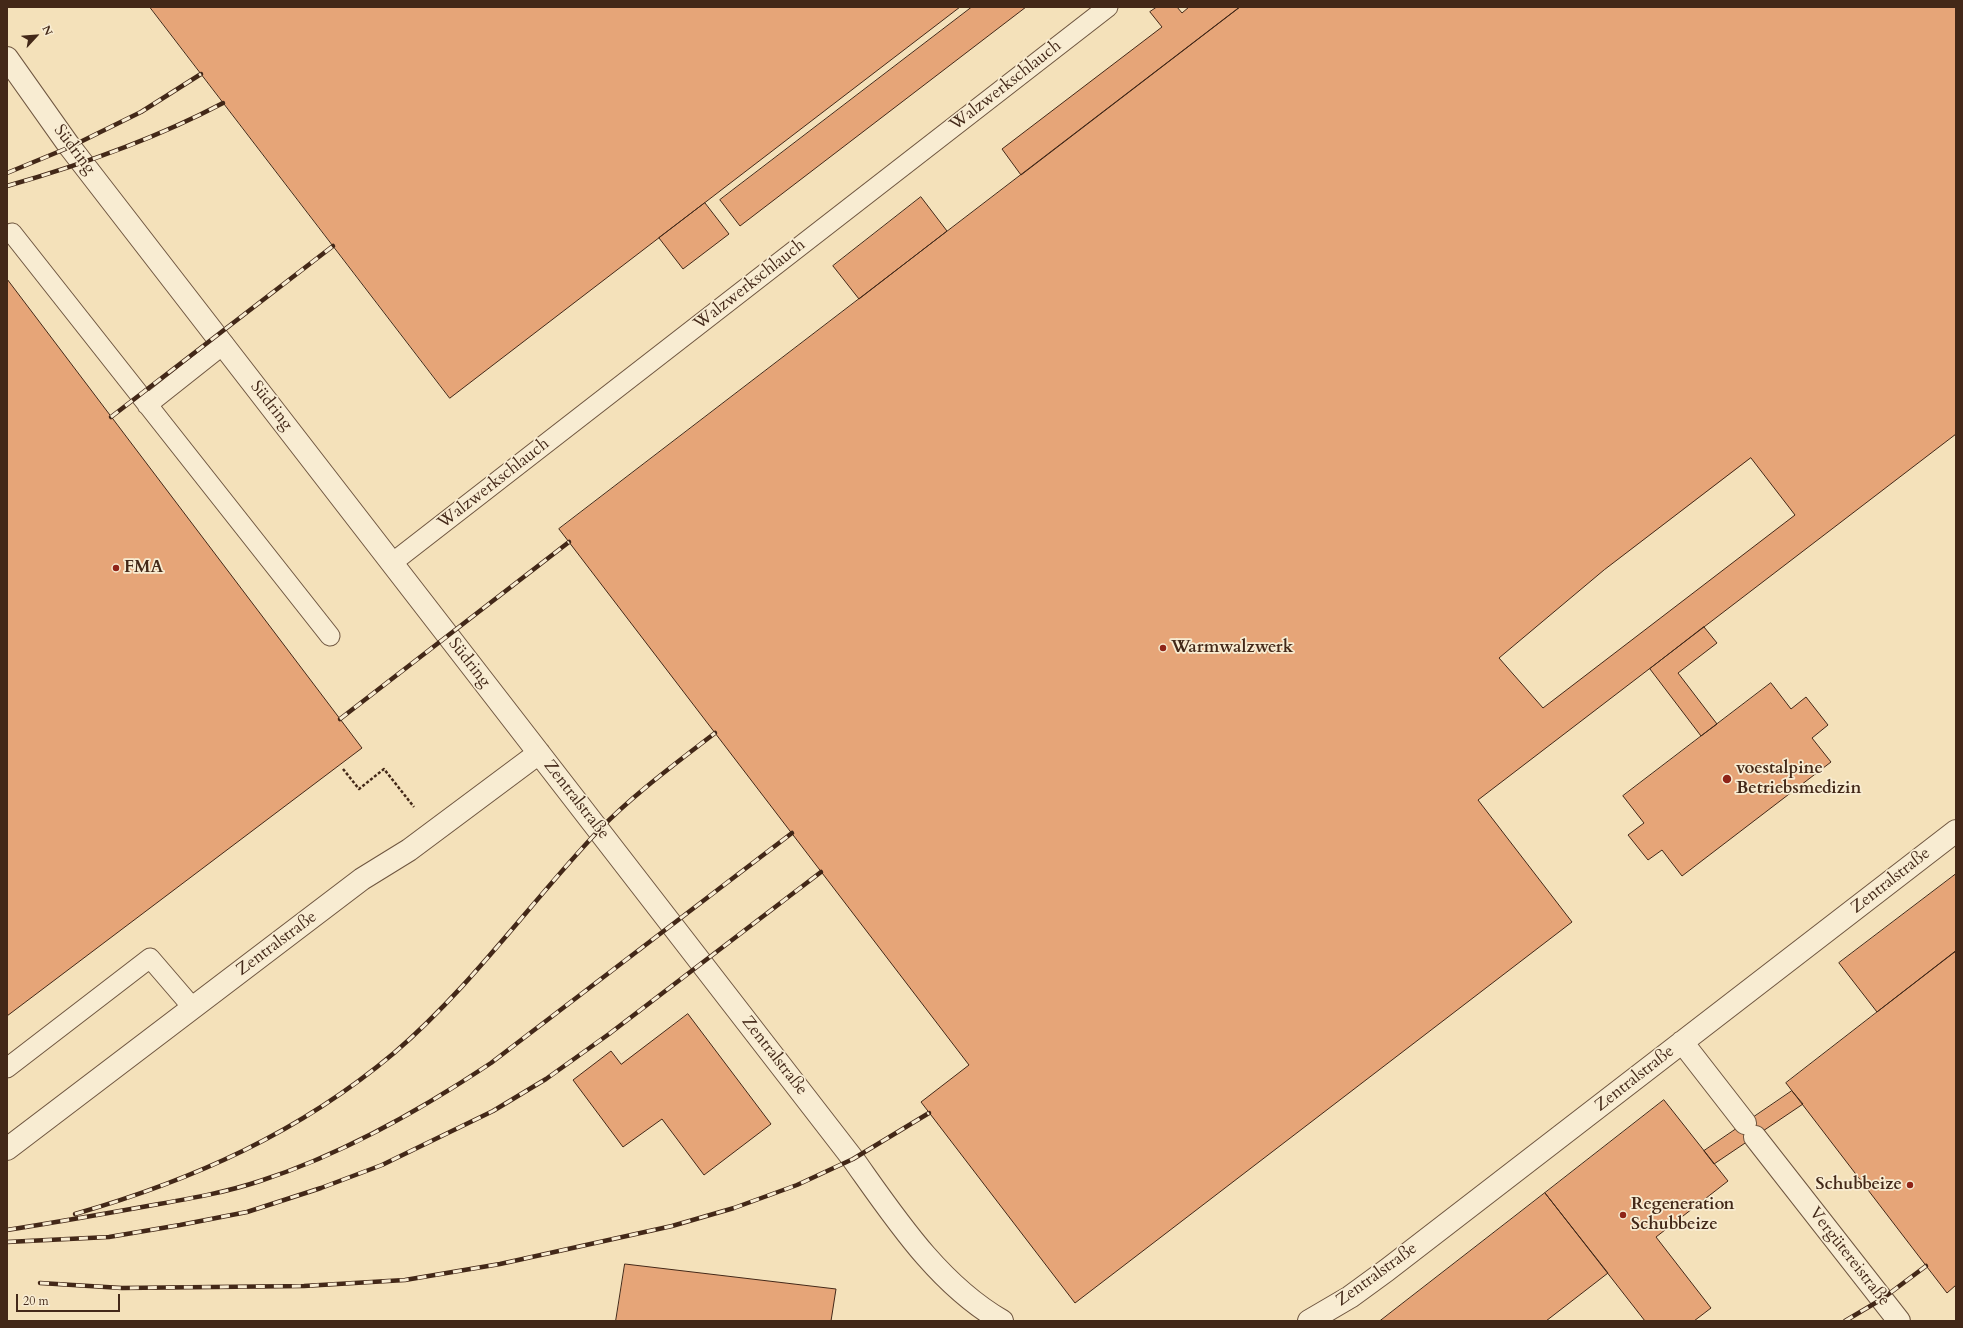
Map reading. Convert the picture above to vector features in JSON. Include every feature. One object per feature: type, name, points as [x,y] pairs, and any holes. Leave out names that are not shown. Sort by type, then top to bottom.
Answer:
[{"type":"street","name":"Südring","points":[[7,58],[70,146],[539,753]]},
{"type":"street","name":"Zentralstraße","points":[[7,1149],[362,879],[409,850],[539,753],[853,1159],[916,1246],[957,1287],[1002,1321]]},
{"type":"street","name":"Zentralstraße","points":[[1310,1321],[1350,1297],[1381,1274],[1956,831]]},
{"type":"street","name":"Vergütereistraße","points":[[1682,1042],[1899,1321]]},
{"type":"lane","name":"Walzwerkschlauch","points":[[392,563],[1108,7]]},
{"type":"lane","points":[[12,233],[330,636]]},
{"type":"lane","points":[[147,405],[224,344]]},
{"type":"lane","points":[[7,1068],[150,958],[193,1008]]},
{"type":"path","points":[[344,769],[359,789],[384,769],[414,807]]},
{"type":"building","points":[[150,7],[960,7],[450,398]]},
{"type":"building","points":[[972,7],[1026,7],[740,226],[720,200]]},
{"type":"building","points":[[1157,7],[1177,7],[1182,13],[1189,7],[1240,7],[1021,175],[1002,149],[1162,27],[1150,12]]},
{"type":"building","name":"Warmwalzwerk","points":[[1240,7],[1956,7],[1956,434],[1478,800],[1572,922],[1075,1303],[921,1102],[969,1065],[559,529]]},
{"type":"building","points":[[921,197],[947,231],[859,299],[833,266]]},
{"type":"building","points":[[705,203],[729,234],[683,269],[659,238]]},
{"type":"building","name":"FMA","points":[[7,279],[362,748],[7,1016]]},
{"type":"building","points":[[1751,458],[1795,515],[1543,708],[1499,658],[1604,570]]},
{"type":"building","points":[[1704,627],[1717,643],[1678,673],[1717,724],[1701,736],[1650,669]]},
{"type":"building","name":"voestalpine Betriebsmedizin","points":[[1771,683],[1791,709],[1806,697],[1828,725],[1812,738],[1831,762],[1682,876],[1662,850],[1648,860],[1628,835],[1644,823],[1623,796]]},
{"type":"building","points":[[1956,874],[1956,951],[1877,1012],[1839,963]]},
{"type":"building","name":"Schubbeize","points":[[1956,951],[1956,1285],[1947,1293],[1786,1083]]},
{"type":"building","points":[[688,1014],[771,1124],[704,1175],[662,1119],[623,1147],[573,1080],[611,1051],[621,1064]]},
{"type":"building","points":[[1792,1091],[1803,1104],[1714,1164],[1704,1151]]},
{"type":"building","name":"Regeneration Schubbeize","points":[[1664,1100],[1728,1181],[1656,1237],[1711,1308],[1694,1321],[1645,1321],[1545,1193]]},
{"type":"building","points":[[1545,1193],[1608,1273],[1546,1321],[1380,1321]]},
{"type":"building","points":[[625,1264],[836,1289],[831,1321],[616,1321]]},
{"type":"railway","points":[[7,173],[70,147],[141,112],[201,74]]},
{"type":"railway","points":[[7,186],[90,160],[144,140],[223,103]]},
{"type":"railway","points":[[111,417],[333,246]]},
{"type":"railway","points":[[340,719],[569,542]]},
{"type":"railway","points":[[75,1214],[119,1201],[161,1186],[243,1151],[321,1107],[358,1081],[394,1053],[449,1001],[573,858],[612,817],[655,780],[715,733]]},
{"type":"railway","points":[[7,1230],[184,1199],[235,1188],[291,1170],[321,1158],[380,1130],[436,1098],[491,1063],[792,833]]},
{"type":"railway","points":[[7,1242],[109,1237],[247,1212],[321,1188],[382,1165],[493,1111],[546,1079],[609,1034],[821,872]]},
{"type":"railway","points":[[40,1283],[122,1288],[304,1286],[405,1280],[500,1264],[672,1226],[734,1208],[797,1185],[853,1159],[929,1113]]},
{"type":"railway","points":[[1845,1321],[1882,1299],[1926,1266]]},
{"type":"place","name":"FMA","points":[[116,568]]},
{"type":"place","name":"Warmwalzwerk","points":[[1163,648]]},
{"type":"place","name":"voestalpine Betriebsmedizin","points":[[1727,779]]},
{"type":"place","name":"Schubbeize","points":[[1910,1185]]},
{"type":"place","name":"Regeneration Schubbeize","points":[[1623,1215]]}]
